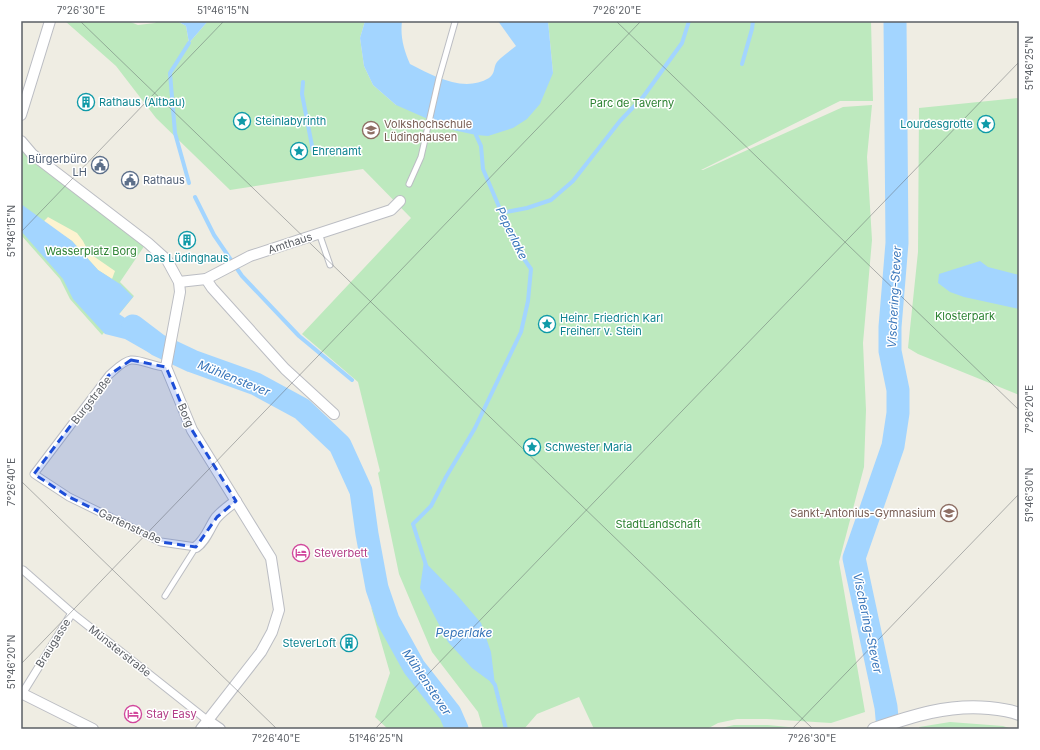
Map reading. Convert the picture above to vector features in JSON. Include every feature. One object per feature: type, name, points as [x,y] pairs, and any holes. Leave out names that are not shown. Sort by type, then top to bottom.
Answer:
[{"type":"street","points":[[21,115],[50,21]]},
{"type":"street","points":[[21,141],[32,154],[148,242],[167,260],[179,282],[180,292],[167,365]]},
{"type":"street","name":"Amthaus","points":[[179,282],[206,279],[250,256],[391,210],[400,201]]},
{"type":"street","points":[[206,279],[212,288],[285,369],[334,414]]},
{"type":"street","name":"Burgstraße","points":[[34,474],[109,375],[131,360],[158,367],[167,365]]},
{"type":"street","name":"Borg","points":[[167,365],[192,430],[271,558],[279,610],[272,632],[261,652],[201,729]]},
{"type":"street","name":"Gartenstraße","points":[[34,474],[69,497],[161,542],[196,547]]},
{"type":"street","points":[[196,547],[201,544],[217,517],[236,501]]},
{"type":"street","name":"Münsterstraße","points":[[23,570],[72,613],[220,729]]},
{"type":"street","name":"Braugasse","points":[[22,694],[72,613]]},
{"type":"street","points":[[22,694],[93,729]]},
{"type":"street","points":[[874,729],[902,719],[935,710],[966,707],[1011,710],[1019,714]]},
{"type":"lane","points":[[409,184],[421,157],[439,78],[455,22]]},
{"type":"lane","points":[[319,233],[330,265]]},
{"type":"lane","points":[[165,596],[196,547]]},
{"type":"highlighted area","points":[[131,360],[166,367],[192,430],[236,501],[217,517],[196,547],[161,542],[69,497],[34,474],[109,375]]},
{"type":"green space","points":[[65,21],[128,21],[138,25],[155,23],[157,21],[177,21],[186,26],[189,43],[208,21],[365,21],[360,38],[364,66],[373,85],[396,105],[553,73],[548,21],[871,21],[873,101],[840,101],[701,170],[843,107],[872,105],[867,157],[872,240],[863,343],[866,410],[864,467],[839,562],[865,712],[831,723],[767,719],[737,719],[718,723],[707,729],[594,729],[579,697],[537,714],[524,729],[483,729],[478,712],[432,652],[399,574],[378,473],[380,471],[358,382],[302,334],[411,218],[363,169],[230,190],[156,118],[116,66]]},
{"type":"green space","name":"Klosterpark","points":[[1019,98],[1019,395],[918,354],[908,348],[918,252],[919,108]]},
{"type":"green space","name":"Wasserplatz Borg","points":[[21,143],[147,242],[120,282],[134,296],[102,335],[70,299],[60,279],[21,235]]},
{"type":"green space","points":[[371,607],[396,654],[442,712],[448,729],[388,729],[375,717],[390,673]]},
{"type":"green space","points":[[950,722],[1003,726],[1012,729],[919,729],[919,727]]},
{"type":"green space","points":[[734,725],[768,725],[808,729],[717,729]]},
{"type":"sand","points":[[48,217],[77,233],[89,253],[115,271],[112,279],[98,270],[72,241],[43,222]]},
{"type":"water","points":[[177,21],[208,21],[189,43],[186,26]]},
{"type":"water","points":[[365,21],[402,21],[403,43],[410,64],[439,78],[469,84],[489,78],[494,72],[497,62],[516,46],[498,21],[548,21],[553,73],[540,104],[527,119],[513,128],[488,136],[453,130],[396,105],[373,85],[364,66],[360,38]]},
{"type":"water","points":[[21,204],[72,241],[98,270],[120,284],[133,297],[119,314],[158,340],[157,354],[153,355],[125,339],[105,334],[73,299],[63,279],[21,231]]},
{"type":"water","points":[[980,261],[988,267],[1019,275],[1019,309],[964,297],[950,292],[938,283],[939,274]]},
{"type":"water","name":"Peperlake","points":[[424,561],[457,595],[481,623],[491,652],[495,685],[472,668],[448,642],[420,588]]},
{"type":"waterway","points":[[501,213],[527,208],[551,200],[573,181],[620,121],[643,97],[682,43],[689,21]]},
{"type":"waterway","points":[[742,64],[753,21]]},
{"type":"waterway","name":"Vischering-Stever","points":[[888,729],[886,707],[854,558],[893,446],[898,413],[898,390],[890,351],[890,327],[897,243],[895,21]]},
{"type":"waterway","points":[[189,43],[170,73],[175,133],[189,183]]},
{"type":"waterway","points":[[303,82],[302,94],[313,151]]},
{"type":"waterway","name":"Peperlake","points":[[426,565],[413,524],[431,506],[475,428],[521,332],[528,301],[531,269],[517,249],[483,169],[481,146],[476,135],[478,132]]},
{"type":"waterway","points":[[195,197],[214,235],[242,276],[299,336],[352,380]]},
{"type":"waterway","name":"Mühlenstever","points":[[133,326],[158,345],[192,361],[256,384],[302,409],[340,445],[361,491],[377,588],[388,620],[414,667],[450,713],[457,729]]},
{"type":"waterway","name":"Peperlake","points":[[492,681],[495,685],[506,729]]},
{"type":"place","name":"Rathaus (Altbau)","points":[[86,102]]},
{"type":"place","name":"Steinlabyrinth","points":[[242,121]]},
{"type":"place","name":"Lourdesgrotte","points":[[986,124]]},
{"type":"place","name":"Volkshochschule Lüdinghausen","points":[[371,130]]},
{"type":"place","name":"Ehrenamt","points":[[299,151]]},
{"type":"place","name":"Bürgerbüro LH","points":[[100,165]]},
{"type":"place","name":"Rathaus","points":[[130,180]]},
{"type":"place","name":"Das Lüdinghaus","points":[[187,240]]},
{"type":"place","name":"Heinr. Friedrich Karl Freiherr v. Stein","points":[[547,324]]},
{"type":"place","name":"Schwester Maria","points":[[532,447]]},
{"type":"place","name":"Sankt-Antonius-Gymnasium","points":[[949,513]]},
{"type":"place","name":"Steverbett","points":[[301,553]]},
{"type":"place","name":"SteverLoft","points":[[349,643]]},
{"type":"place","name":"Stay Easy","points":[[133,714]]},
{"type":"park label","name":"Parc de Taverny","points":[[632,103]]},
{"type":"park label","name":"StadtLandschaft","points":[[658,524]]}]
